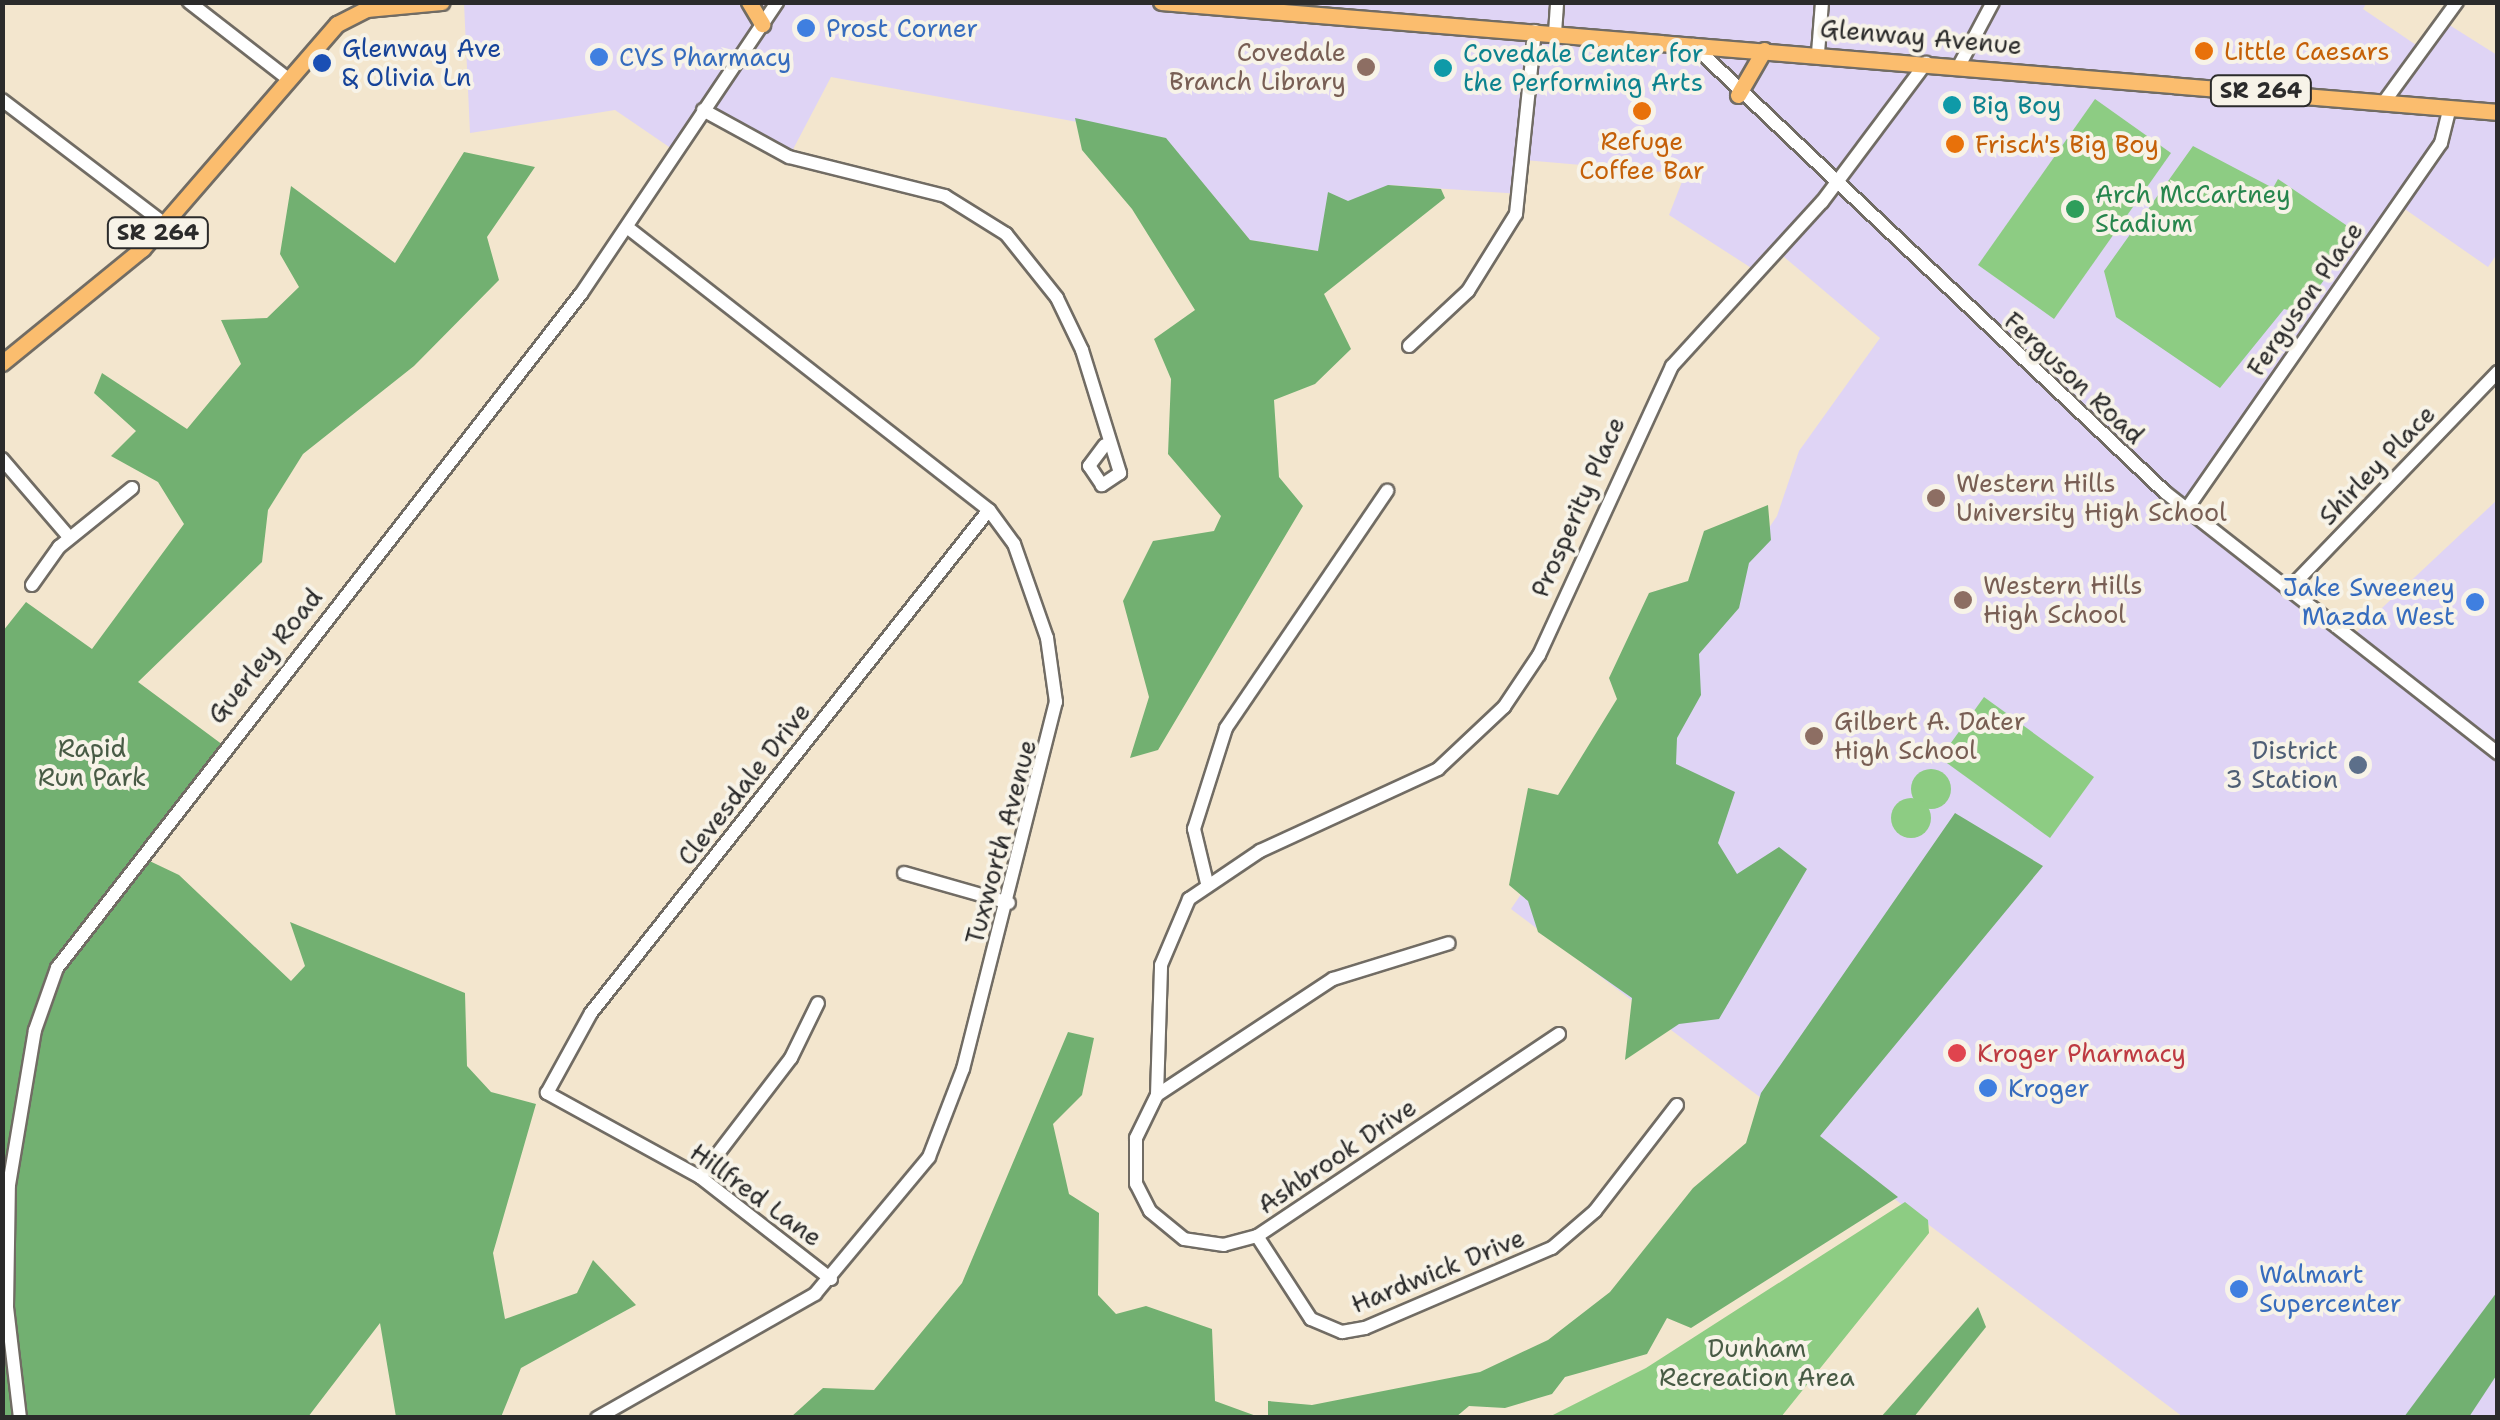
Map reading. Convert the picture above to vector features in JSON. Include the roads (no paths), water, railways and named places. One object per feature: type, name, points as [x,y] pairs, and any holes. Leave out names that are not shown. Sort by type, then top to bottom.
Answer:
[{"type":"main road","name":"SR 264","points":[[2,363],[166,226],[288,78],[353,14],[442,2]]},
{"type":"main road","points":[[749,2],[762,24]]},
{"type":"main road","name":"Glenway Avenue","points":[[1161,2],[1818,53],[2498,112]]},
{"type":"main road","points":[[1738,95],[1764,50]]},
{"type":"street","points":[[190,2],[288,78]]},
{"type":"street","name":"Guerley Road","points":[[20,1418],[7,1307],[9,1185],[35,1030],[56,968],[628,228],[777,2]]},
{"type":"street","points":[[1555,33],[1558,2]]},
{"type":"street","points":[[1818,53],[1822,2]]},
{"type":"street","points":[[1960,66],[1993,2]]},
{"type":"street","points":[[2384,102],[2457,2]]},
{"type":"street","points":[[1409,346],[1468,291],[1516,214],[1535,32]]},
{"type":"street","name":"Ferguson Road","points":[[1693,45],[1738,95],[2186,510],[2498,753]]},
{"type":"street","name":"Prosperity Place","points":[[1207,883],[1408,786],[1486,728],[1538,654],[1664,377],[1835,186],[1926,63]]},
{"type":"street","points":[[2,100],[166,226]]},
{"type":"street","name":"Ferguson Place","points":[[2186,510],[2441,143],[2450,108]]},
{"type":"street","points":[[703,110],[789,157],[945,196],[1006,234],[1072,326],[1104,445]]},
{"type":"street","name":"Tuxworth Avenue","points":[[597,1418],[702,1350],[797,1308],[831,1278],[940,1136],[1009,903],[1056,702],[1042,622],[1014,544],[989,510],[628,228]]},
{"type":"street","name":"Shirley Place","points":[[2288,590],[2498,372]]},
{"type":"street","points":[[2,459],[69,537]]},
{"type":"street","points":[[32,585],[69,537],[132,488]]},
{"type":"street","points":[[1207,883],[1194,829],[1226,728],[1387,491]]},
{"type":"street","name":"Clevesdale Drive","points":[[547,1093],[591,1013],[989,510]]},
{"type":"street","points":[[904,872],[1009,903]]},
{"type":"street","name":"Ashbrook Drive","points":[[1207,883],[1166,942],[1157,1095],[1133,1159],[1150,1211],[1195,1243],[1258,1236],[1559,1034]]},
{"type":"street","points":[[1157,1095],[1334,978],[1449,943]]},
{"type":"street","points":[[700,1176],[792,1058],[818,1003]]},
{"type":"street","name":"Hillfred Lane","points":[[547,1093],[700,1176],[831,1278]]},
{"type":"street","name":"Hardwick Drive","points":[[1258,1236],[1310,1319],[1331,1330],[1365,1328],[1552,1248],[1595,1212],[1677,1105]]},
{"type":"place","name":"Prost Corner","points":[[806,28]]},
{"type":"place","name":"Little Caesars","points":[[2204,51]]},
{"type":"place","name":"CVS Pharmacy","points":[[599,57]]},
{"type":"place","name":"Glenway Ave & Olivia Ln","points":[[322,63]]},
{"type":"place","name":"Covedale Branch Library","points":[[1366,67]]},
{"type":"place","name":"Covedale Center for the Performing Arts","points":[[1443,68]]},
{"type":"place","name":"Big Boy","points":[[1952,105]]},
{"type":"place","name":"Refuge Coffee Bar","points":[[1642,111]]},
{"type":"place","name":"Frisch's Big Boy","points":[[1955,144]]},
{"type":"place","name":"Arch McCartney Stadium","points":[[2075,209]]},
{"type":"place","name":"Western Hills University High School","points":[[1936,498]]},
{"type":"place","name":"Western Hills High School","points":[[1963,600]]},
{"type":"place","name":"Jake Sweeney Mazda West","points":[[2475,602]]},
{"type":"place","name":"Gilbert A. Dater High School","points":[[1814,736]]},
{"type":"place","name":"District 3 Station","points":[[2358,765]]},
{"type":"place","name":"Kroger Pharmacy","points":[[1957,1053]]},
{"type":"place","name":"Kroger","points":[[1988,1088]]},
{"type":"place","name":"Walmart Supercenter","points":[[2239,1289]]},
{"type":"park label","name":"Rapid Run Park","points":[[92,764]]},
{"type":"park label","name":"Dunham Recreation Area","points":[[1757,1364]]}]
